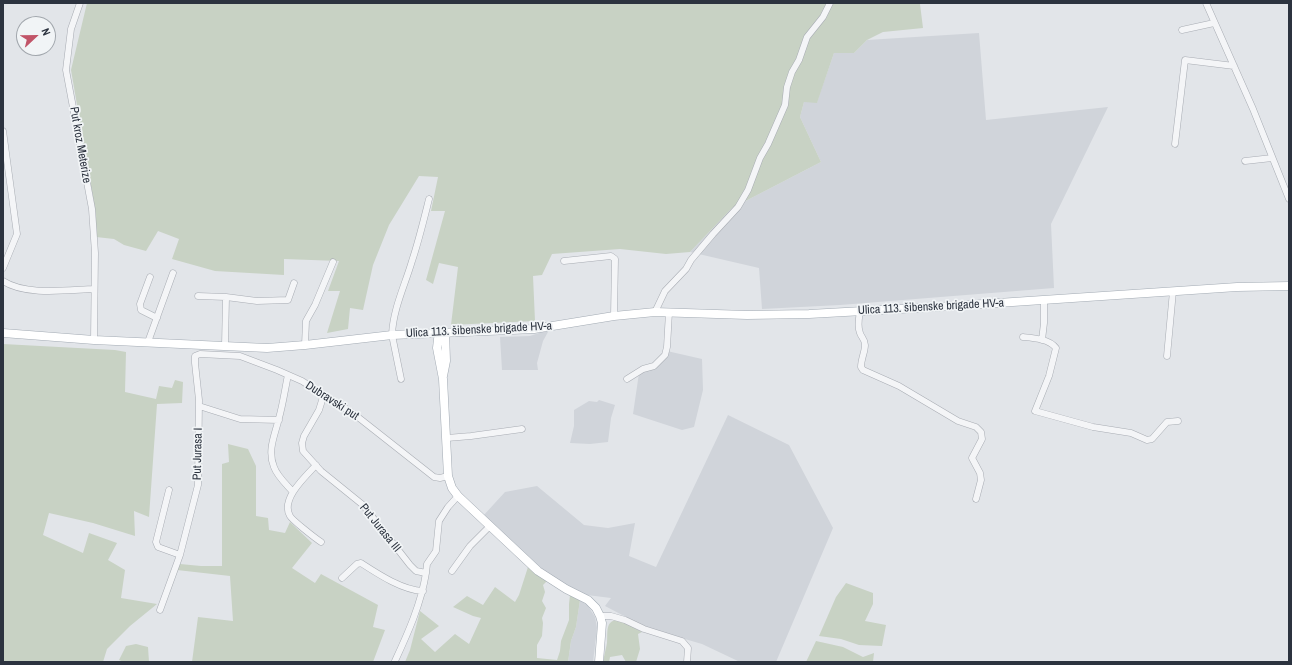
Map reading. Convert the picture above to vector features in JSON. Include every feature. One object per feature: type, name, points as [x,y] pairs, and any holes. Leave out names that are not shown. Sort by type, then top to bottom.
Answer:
[{"type":"main road","name":"Ulica 113. šibenske brigade HV-a","points":[[3,333],[94,340],[267,348],[392,335],[534,329],[614,316],[655,312],[747,315],[860,311],[1289,285]]},
{"type":"main road","points":[[443,332],[438,339],[437,348],[443,379],[448,476],[452,488],[458,496],[538,571],[566,589],[588,600],[596,608],[600,616],[602,628],[599,662]]},
{"type":"main road","points":[[443,332],[446,361],[443,379]]},
{"type":"main road","points":[[414,334],[426,337],[437,348]]},
{"type":"street","name":"Put kroz Meterize","points":[[80,3],[71,29],[66,70],[92,210],[95,254],[94,340]]},
{"type":"street","points":[[655,312],[666,290],[738,207],[748,190],[760,158],[768,144],[785,105],[787,86],[792,72],[799,60],[807,37],[823,17],[830,3]]},
{"type":"street","points":[[1206,3],[1289,198]]},
{"type":"street","points":[[1182,30],[1214,22]]},
{"type":"street","points":[[1175,144],[1184,60],[1234,66]]},
{"type":"street","points":[[3,131],[17,234],[3,268]]},
{"type":"street","points":[[1246,161],[1272,158]]},
{"type":"street","name":"Ulica 113. šibenske brigade HV-a","points":[[401,379],[392,335],[394,317],[412,261],[429,199]]},
{"type":"street","points":[[564,261],[611,256],[615,259],[614,316]]},
{"type":"street","points":[[305,345],[306,321],[333,262]]},
{"type":"street","points":[[148,342],[173,273]]},
{"type":"street","points":[[150,277],[140,304],[141,310],[157,318]]},
{"type":"street","points":[[3,281],[9,285],[28,291],[94,289]]},
{"type":"street","points":[[198,296],[226,297],[257,301],[288,300],[294,283]]},
{"type":"street","points":[[1167,356],[1173,291]]},
{"type":"street","points":[[225,346],[226,297]]},
{"type":"street","points":[[1042,340],[1044,300]]},
{"type":"street","points":[[860,311],[858,328],[860,335],[864,339],[865,345],[861,362],[861,367],[863,370],[899,386],[958,421],[976,427],[981,432],[982,439],[972,458],[980,474],[981,480],[976,499]]},
{"type":"street","points":[[627,379],[643,369],[654,366],[665,355],[668,347],[669,312]]},
{"type":"street","points":[[1023,337],[1042,340],[1053,344],[1056,348],[1049,376],[1035,411],[1093,427],[1131,433],[1147,440],[1152,439],[1167,422],[1178,421]]},
{"type":"street","name":"Dubravski put","points":[[200,354],[240,356],[288,375],[324,394],[354,414],[434,476],[440,478],[448,476]]},
{"type":"street","name":"Put Jurasa I","points":[[160,610],[180,555],[198,485],[199,406],[195,356],[200,354]]},
{"type":"street","points":[[288,375],[279,420],[271,445],[271,455],[274,468],[293,492]]},
{"type":"street","name":"Put Jurasa III","points":[[324,394],[318,410],[304,436],[302,443],[303,450],[321,471],[362,505],[410,565],[416,571],[426,573]]},
{"type":"street","points":[[199,406],[240,418],[279,420]]},
{"type":"street","points":[[446,438],[522,429]]},
{"type":"street","points":[[316,465],[293,492],[288,505],[290,516],[321,542]]},
{"type":"street","points":[[169,490],[156,542],[158,548],[180,555]]},
{"type":"street","points":[[395,660],[423,592],[427,564],[436,551],[439,521],[448,507],[458,496]]},
{"type":"street","points":[[452,571],[470,546],[490,526]]},
{"type":"street","points":[[342,578],[357,564],[361,563],[377,574],[414,591],[423,592]]},
{"type":"street","points":[[600,616],[611,616],[625,620],[644,629],[682,641],[688,648],[687,662]]},
{"type":"shaded area","points":[[979,33],[986,120],[1108,107],[1051,224],[1054,288],[840,305],[762,309],[759,268],[690,252],[732,208],[821,162],[800,117],[804,102],[817,102],[834,53],[854,53],[867,40]]},
{"type":"shaded area","points":[[542,332],[548,332],[543,341],[537,363],[538,370],[502,370],[500,337],[530,336]]},
{"type":"shaded area","points":[[667,351],[702,359],[703,390],[694,427],[682,430],[633,414],[639,373],[645,371]]},
{"type":"shaded area","points":[[599,400],[615,405],[611,418],[608,442],[590,444],[570,443],[574,426],[574,410],[589,401],[597,402]]},
{"type":"shaded area","points":[[728,415],[789,445],[833,528],[776,662],[740,662],[702,644],[647,628],[605,606],[611,598],[587,595],[570,589],[543,571],[483,516],[505,492],[537,486],[584,525],[608,528],[635,523],[629,556],[656,567]]},
{"type":"shaded area","points":[[580,600],[588,606],[595,617],[597,628],[593,662],[568,662],[571,641],[576,627]]},
{"type":"green space","points":[[87,3],[921,3],[923,28],[883,32],[867,40],[854,53],[834,53],[817,103],[804,102],[800,117],[821,162],[732,208],[690,252],[666,254],[620,249],[552,254],[542,275],[533,276],[535,321],[451,325],[458,267],[439,263],[433,284],[426,280],[445,211],[431,211],[438,177],[419,176],[389,225],[373,265],[363,310],[350,308],[348,329],[327,333],[340,291],[328,291],[339,261],[284,259],[284,275],[215,271],[172,259],[179,239],[158,231],[146,251],[124,245],[114,239],[96,237],[95,209],[71,70]]},
{"type":"green space","points":[[3,344],[115,350],[126,352],[125,392],[156,399],[159,386],[172,388],[175,380],[183,382],[182,403],[157,404],[149,517],[134,511],[135,536],[93,523],[49,513],[43,535],[83,553],[89,533],[117,543],[108,560],[125,570],[121,598],[157,604],[130,626],[107,649],[103,662],[3,662]]},
{"type":"green space","points":[[228,444],[248,449],[256,466],[256,516],[268,518],[269,530],[285,533],[290,522],[312,543],[292,568],[315,583],[321,574],[378,605],[373,627],[385,630],[373,662],[192,662],[198,617],[233,621],[230,576],[177,570],[180,564],[222,566],[222,464],[229,462]]},
{"type":"green space","points":[[528,567],[547,581],[543,585],[545,592],[542,601],[546,608],[542,618],[542,636],[537,645],[537,658],[557,660],[561,641],[569,620],[570,595],[580,600],[576,627],[571,641],[568,662],[405,662],[410,650],[420,611],[439,626],[421,639],[435,652],[455,634],[469,644],[481,618],[453,607],[467,596],[483,605],[495,587],[515,602],[519,595]]},
{"type":"green space","points":[[846,583],[873,593],[873,604],[865,621],[886,625],[882,646],[859,645],[841,639],[819,636],[836,597]]},
{"type":"green space","points":[[615,620],[625,623],[642,632],[638,634],[640,649],[636,662],[626,662],[622,655],[610,657],[609,662],[603,662],[607,643],[608,626]]},
{"type":"green space","points":[[816,641],[843,647],[863,657],[874,653],[873,662],[806,662]]},
{"type":"green space","points":[[136,644],[148,647],[149,662],[124,662],[119,660],[126,646]]}]
